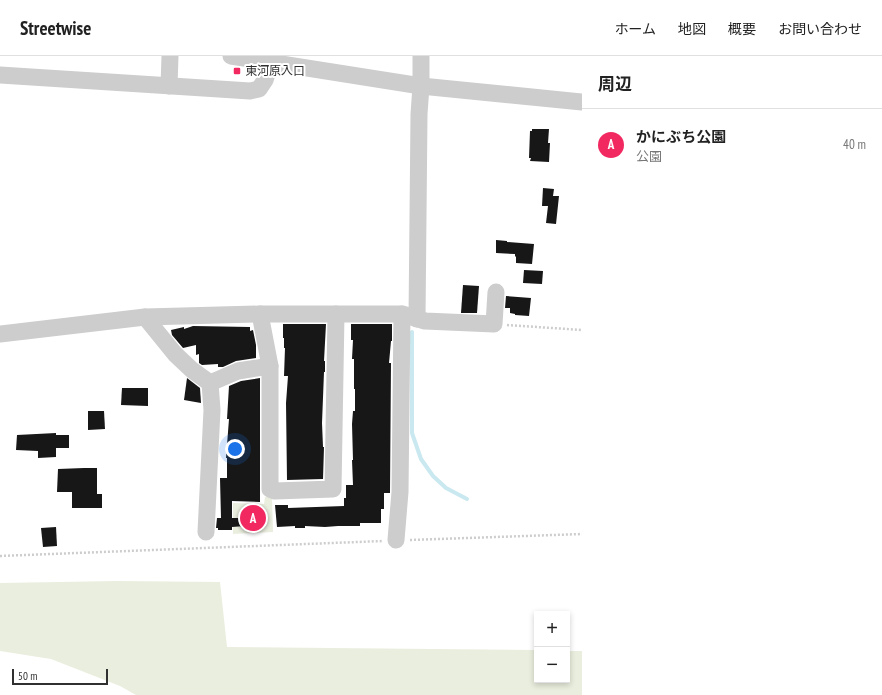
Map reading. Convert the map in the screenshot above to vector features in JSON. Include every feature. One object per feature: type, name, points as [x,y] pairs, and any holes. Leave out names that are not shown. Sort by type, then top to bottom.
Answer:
[{"type":"street","points":[[169,86],[170,56]]},
{"type":"street","points":[[231,56],[421,86],[582,102]]},
{"type":"street","points":[[396,540],[400,492],[421,86],[421,56]]},
{"type":"street","points":[[0,75],[250,91],[259,89],[265,80],[271,62]]},
{"type":"street","points":[[0,334],[145,317],[260,314],[409,316],[425,321],[494,324],[496,292]]},
{"type":"street","points":[[260,314],[270,366],[270,490],[275,491],[334,488],[336,314]]},
{"type":"street","points":[[145,317],[175,354],[192,370],[210,383],[212,410],[212,508],[206,532]]},
{"type":"street","points":[[210,383],[238,371],[270,366]]},
{"type":"path","points":[[494,324],[582,330]]},
{"type":"path","points":[[0,556],[582,534]]},
{"type":"green space","points":[[265,497],[272,497],[273,532],[233,534],[233,503],[264,504]]},
{"type":"green space","points":[[117,581],[220,582],[227,647],[534,650],[534,683],[570,683],[570,651],[582,651],[582,695],[136,695],[120,686],[51,659],[0,651],[0,583]]},
{"type":"building","points":[[532,129],[549,129],[549,162],[530,161],[530,131],[532,131]]},
{"type":"building","points":[[543,188],[554,189],[553,196],[559,196],[556,224],[546,223],[548,206],[542,206]]},
{"type":"building","points":[[496,240],[534,244],[532,264],[516,263],[515,254],[496,253]]},
{"type":"building","points":[[524,270],[543,271],[542,284],[523,283]]},
{"type":"building","points":[[463,285],[479,286],[477,313],[461,313]]},
{"type":"building","points":[[506,296],[531,298],[529,316],[510,313],[510,308],[505,308]]},
{"type":"building","points":[[283,324],[326,324],[322,423],[324,447],[323,479],[287,480],[286,403],[288,376],[284,376],[285,348]]},
{"type":"building","points":[[351,324],[392,324],[392,341],[389,363],[391,363],[390,493],[384,493],[384,509],[381,509],[381,523],[360,523],[360,526],[305,526],[305,528],[295,528],[295,526],[277,527],[275,505],[288,505],[288,508],[344,506],[344,498],[346,498],[346,485],[353,485],[352,424],[353,411],[355,411],[355,389]]},
{"type":"building","points":[[193,326],[250,327],[250,331],[253,330],[256,345],[256,358],[236,361],[223,367],[218,367],[218,364],[202,365],[199,363],[199,354],[196,355],[196,345],[183,348],[172,335],[171,330],[184,327],[184,329]]},
{"type":"building","points":[[187,378],[200,388],[201,403],[184,400]]},
{"type":"building","points":[[260,378],[260,502],[232,501],[232,518],[245,518],[245,526],[232,527],[232,530],[218,530],[218,528],[216,528],[217,518],[221,518],[220,478],[227,478],[226,458],[229,419],[227,419],[229,386],[241,381]]},
{"type":"building","points":[[122,388],[148,388],[148,406],[121,405]]},
{"type":"building","points":[[88,411],[104,411],[105,429],[88,430]]},
{"type":"building","points":[[56,433],[56,435],[69,435],[69,448],[56,448],[56,457],[38,458],[38,451],[16,450],[17,435]]},
{"type":"building","points":[[97,468],[97,494],[102,494],[102,508],[72,508],[72,492],[57,492],[58,469]]},
{"type":"building","points":[[56,527],[57,546],[43,547],[41,528]]},
{"type":"waterway","points":[[412,332],[412,433],[421,459],[433,476],[446,488],[467,499]]},
{"type":"place","name":"東河原入口","points":[[237,71]]},
{"type":"place","name":"かにぶち公園","points":[[253,518]]}]
